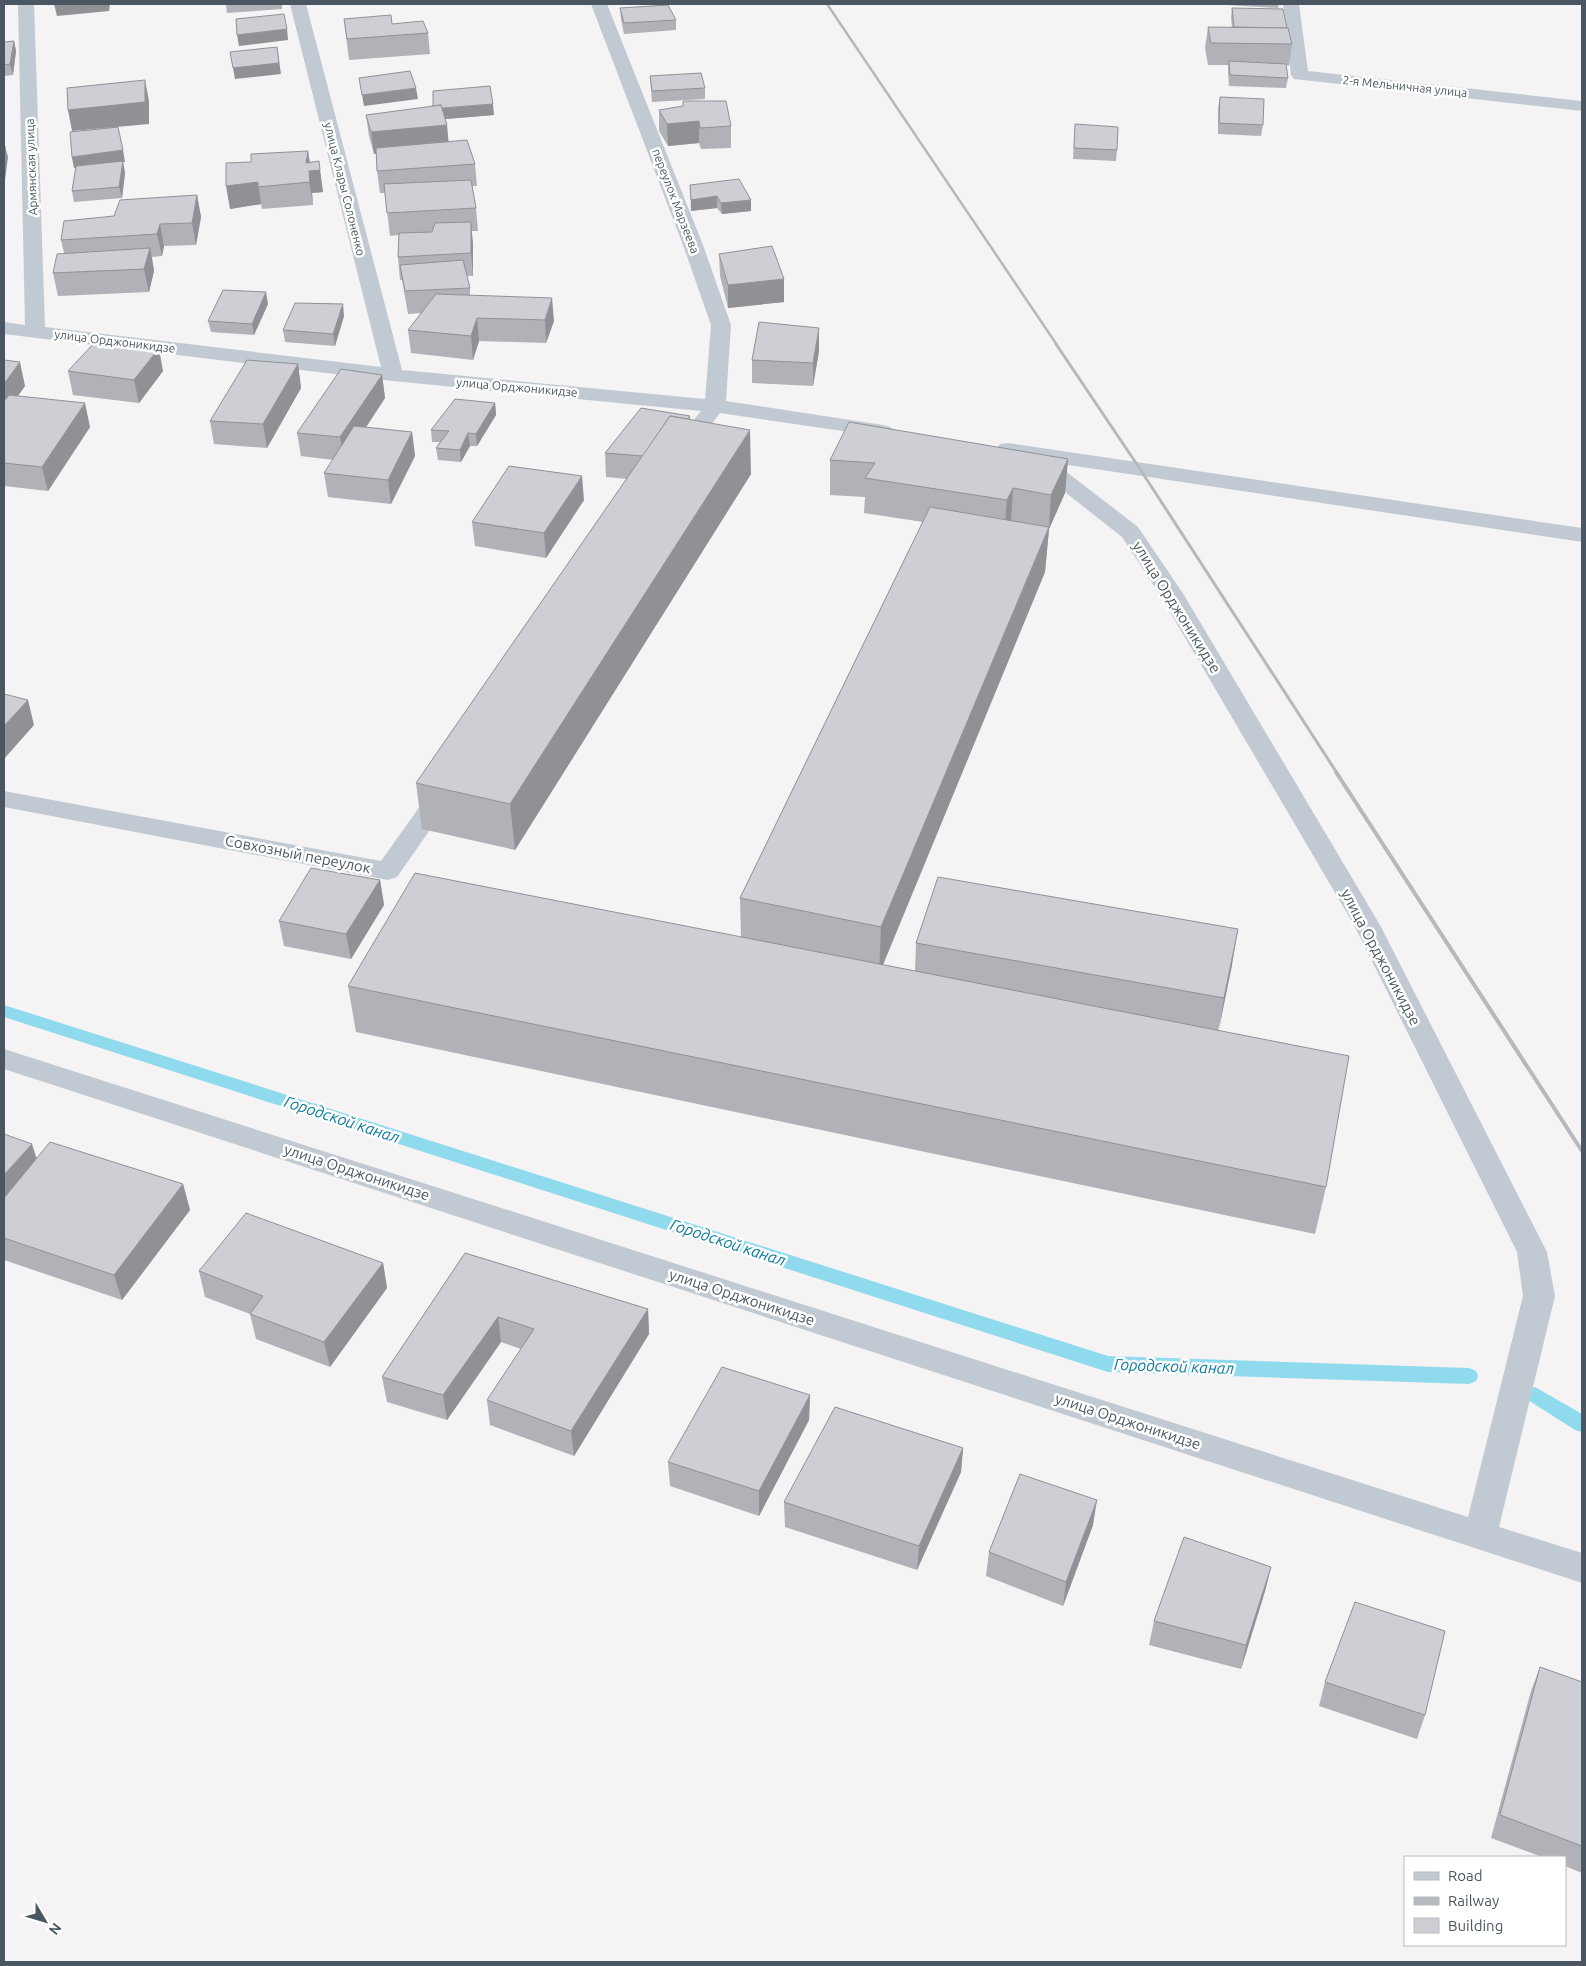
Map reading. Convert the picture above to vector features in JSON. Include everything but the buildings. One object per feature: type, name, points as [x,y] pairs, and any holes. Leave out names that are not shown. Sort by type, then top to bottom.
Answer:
[{"type":"street","name":"Армянская улица","points":[[26,4],[35,331]]},
{"type":"street","name":"улица Клары Солоненко","points":[[298,4],[393,375]]},
{"type":"street","name":"переулок Марзеева","points":[[599,4],[694,245],[721,325],[714,406]]},
{"type":"street","name":"2-я Мельничная улица","points":[[1291,4],[1300,75],[1582,106]]},
{"type":"street","name":"улица Орджоникидзе","points":[[4,328],[393,375],[714,406],[904,434]]},
{"type":"street","points":[[691,440],[714,406]]},
{"type":"street","name":"улица Орджоникидзе","points":[[991,447],[1582,535]]},
{"type":"street","name":"улица Орджоникидзе","points":[[1029,453],[1130,532],[1172,595],[1367,925],[1532,1252],[1538,1296],[1480,1535]]},
{"type":"street","name":"Совхозный переулок","points":[[4,799],[388,871],[454,776]]},
{"type":"street","name":"улица Орджоникидзе","points":[[4,1058],[1582,1568]]},
{"type":"waterway","name":"Городской канал","points":[[4,1011],[1108,1364],[1469,1376]]},
{"type":"waterway","name":"Городской канал","points":[[1535,1395],[1582,1424]]},
{"type":"railway","points":[[827,4],[1057,345]]},
{"type":"railway","points":[[1056,344],[1140,469],[1337,773]]},
{"type":"railway","points":[[1336,772],[1582,1151]]}]
